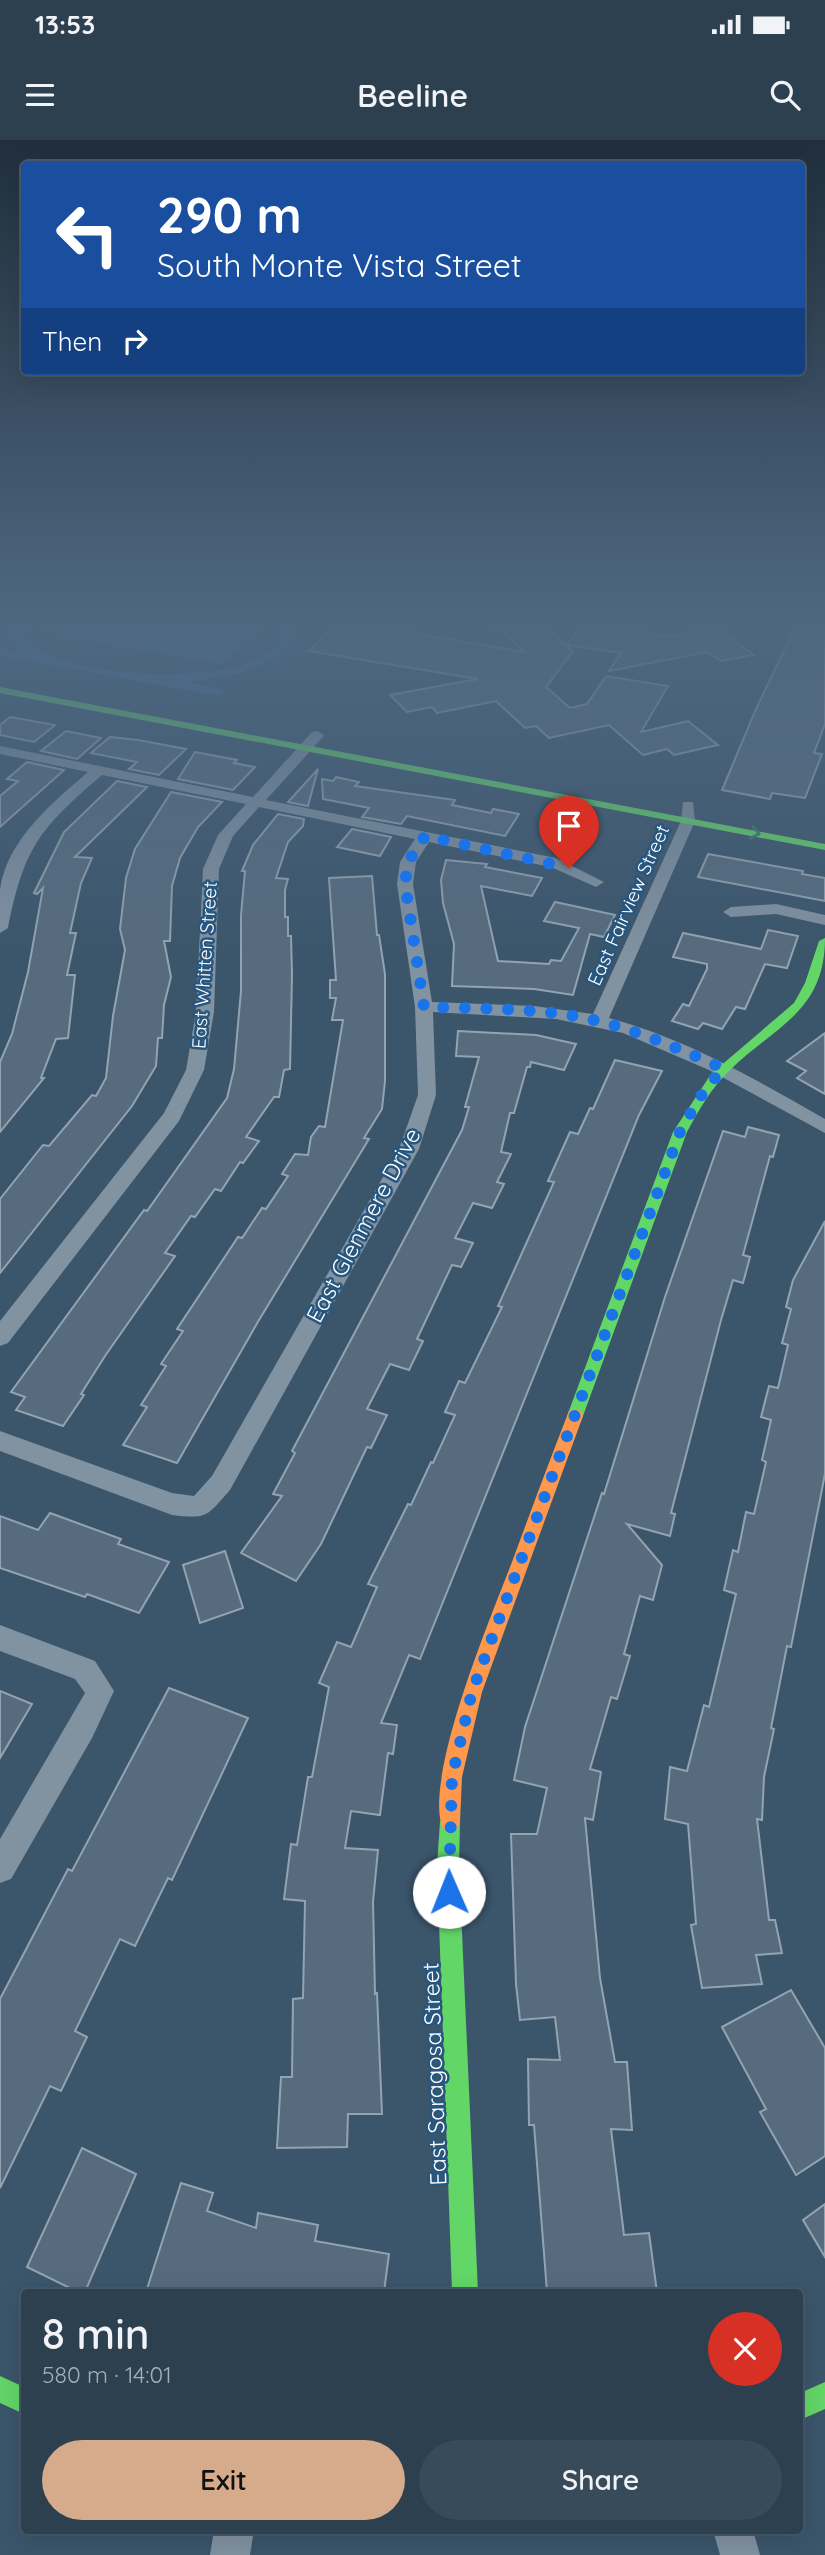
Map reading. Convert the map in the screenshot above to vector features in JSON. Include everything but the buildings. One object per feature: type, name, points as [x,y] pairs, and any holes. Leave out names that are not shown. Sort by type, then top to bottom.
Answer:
[{"type":"main road","points":[[261,734],[311,742]]},
{"type":"main road","points":[[271,734],[688,813],[825,847]]},
{"type":"main road","points":[[688,813],[774,821]]},
{"type":"main road","name":"East Saragosa Street","points":[[466,2289],[448,1865],[452,1777],[472,1692],[680,1132],[700,1097],[723,1068],[791,1014],[802,1001],[813,981],[825,941]]},
{"type":"main road","points":[[0,2389],[21,2399]]},
{"type":"main road","points":[[803,2405],[825,2395]]},
{"type":"street","name":"East Whitten Street","points":[[0,1337],[172,1116],[195,1070],[205,1012],[211,869],[226,835],[311,742]]},
{"type":"street","points":[[0,750],[556,863],[596,882]]},
{"type":"street","points":[[0,928],[4,895],[27,843],[52,810],[98,771]]},
{"type":"street","name":"East Fairview Street","points":[[599,1021],[688,813]]},
{"type":"street","name":"East Glenmere Drive","points":[[0,1441],[172,1504],[199,1507],[221,1483],[409,1149],[427,1095],[424,1007],[405,884],[408,862],[425,836]]},
{"type":"street","points":[[731,912],[776,909],[825,920]]},
{"type":"street","points":[[424,1007],[551,1013],[599,1021],[646,1035],[723,1068],[825,1127]]},
{"type":"street","points":[[0,1638],[85,1670],[100,1691],[82,1728],[0,1868]]},
{"type":"street","points":[[230,2555],[233,2534]]},
{"type":"street","points":[[734,2534],[740,2555]]},
{"type":"traffic: fast","points":[[230,734],[825,847]]},
{"type":"traffic: fast","points":[[575,1416],[680,1132],[702,1094],[723,1069],[783,1022],[798,1006],[811,983],[825,941]]},
{"type":"traffic: fast","points":[[450,1822],[448,1865],[465,2289]]},
{"type":"traffic: fast","points":[[0,2389],[21,2400]]},
{"type":"traffic: fast","points":[[803,2406],[825,2395]]},
{"type":"traffic: slow","points":[[450,1822],[452,1777],[472,1692],[575,1416]]},
{"type":"route","points":[[449,1892],[452,1777],[472,1692],[680,1132],[700,1097],[723,1068],[646,1035],[599,1021],[503,1009],[424,1007],[405,884],[408,862],[425,836],[569,868]]}]
